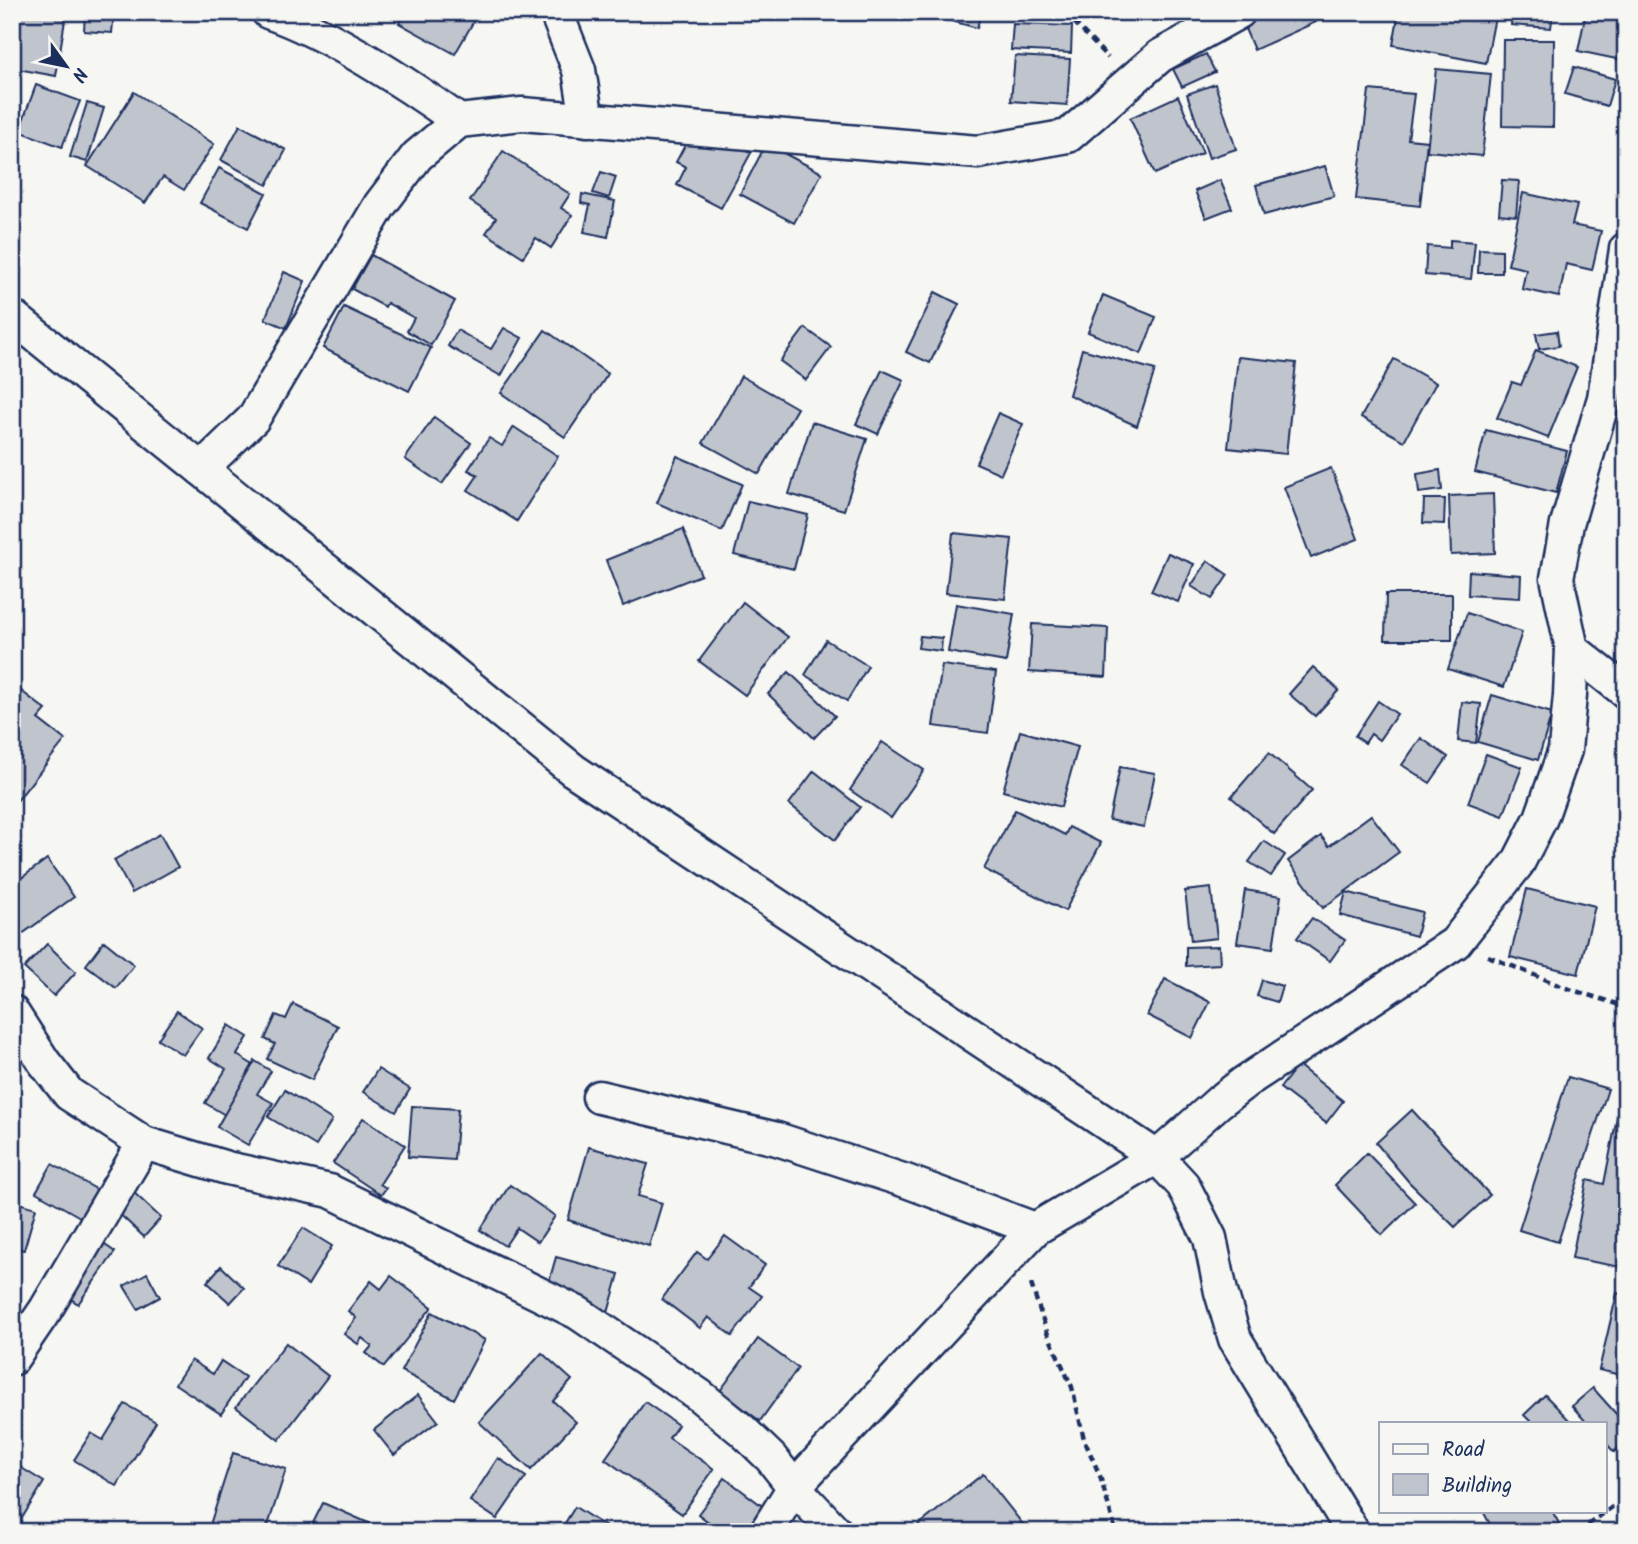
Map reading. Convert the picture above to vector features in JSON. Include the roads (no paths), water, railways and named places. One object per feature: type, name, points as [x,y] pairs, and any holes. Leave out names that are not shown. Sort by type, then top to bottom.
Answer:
[{"type":"street","points":[[268,12],[329,40],[427,98],[459,121]]},
{"type":"street","points":[[556,12],[579,70],[587,120]]},
{"type":"street","points":[[201,468],[253,419],[380,205],[416,156],[459,121],[522,114],[978,152],[1068,136],[1160,56],[1239,12]]},
{"type":"street","points":[[766,1532],[794,1487],[1035,1229],[1157,1157],[1245,1082],[1455,943],[1518,863],[1541,818],[1565,750],[1572,649],[1557,578],[1567,524],[1615,398],[1626,248]]},
{"type":"street","points":[[12,316],[573,771],[1157,1157],[1183,1185],[1210,1238],[1221,1292],[1235,1339],[1353,1532]]},
{"type":"street","points":[[1572,649],[1626,692]]},
{"type":"street","points":[[12,1012],[44,1062],[69,1094],[144,1143],[227,1168],[330,1191],[578,1313],[699,1395],[743,1431],[771,1458],[836,1532]]},
{"type":"street","points":[[599,1097],[777,1139],[906,1181],[1035,1229]]},
{"type":"street","points":[[12,1359],[46,1309],[144,1143]]}]
